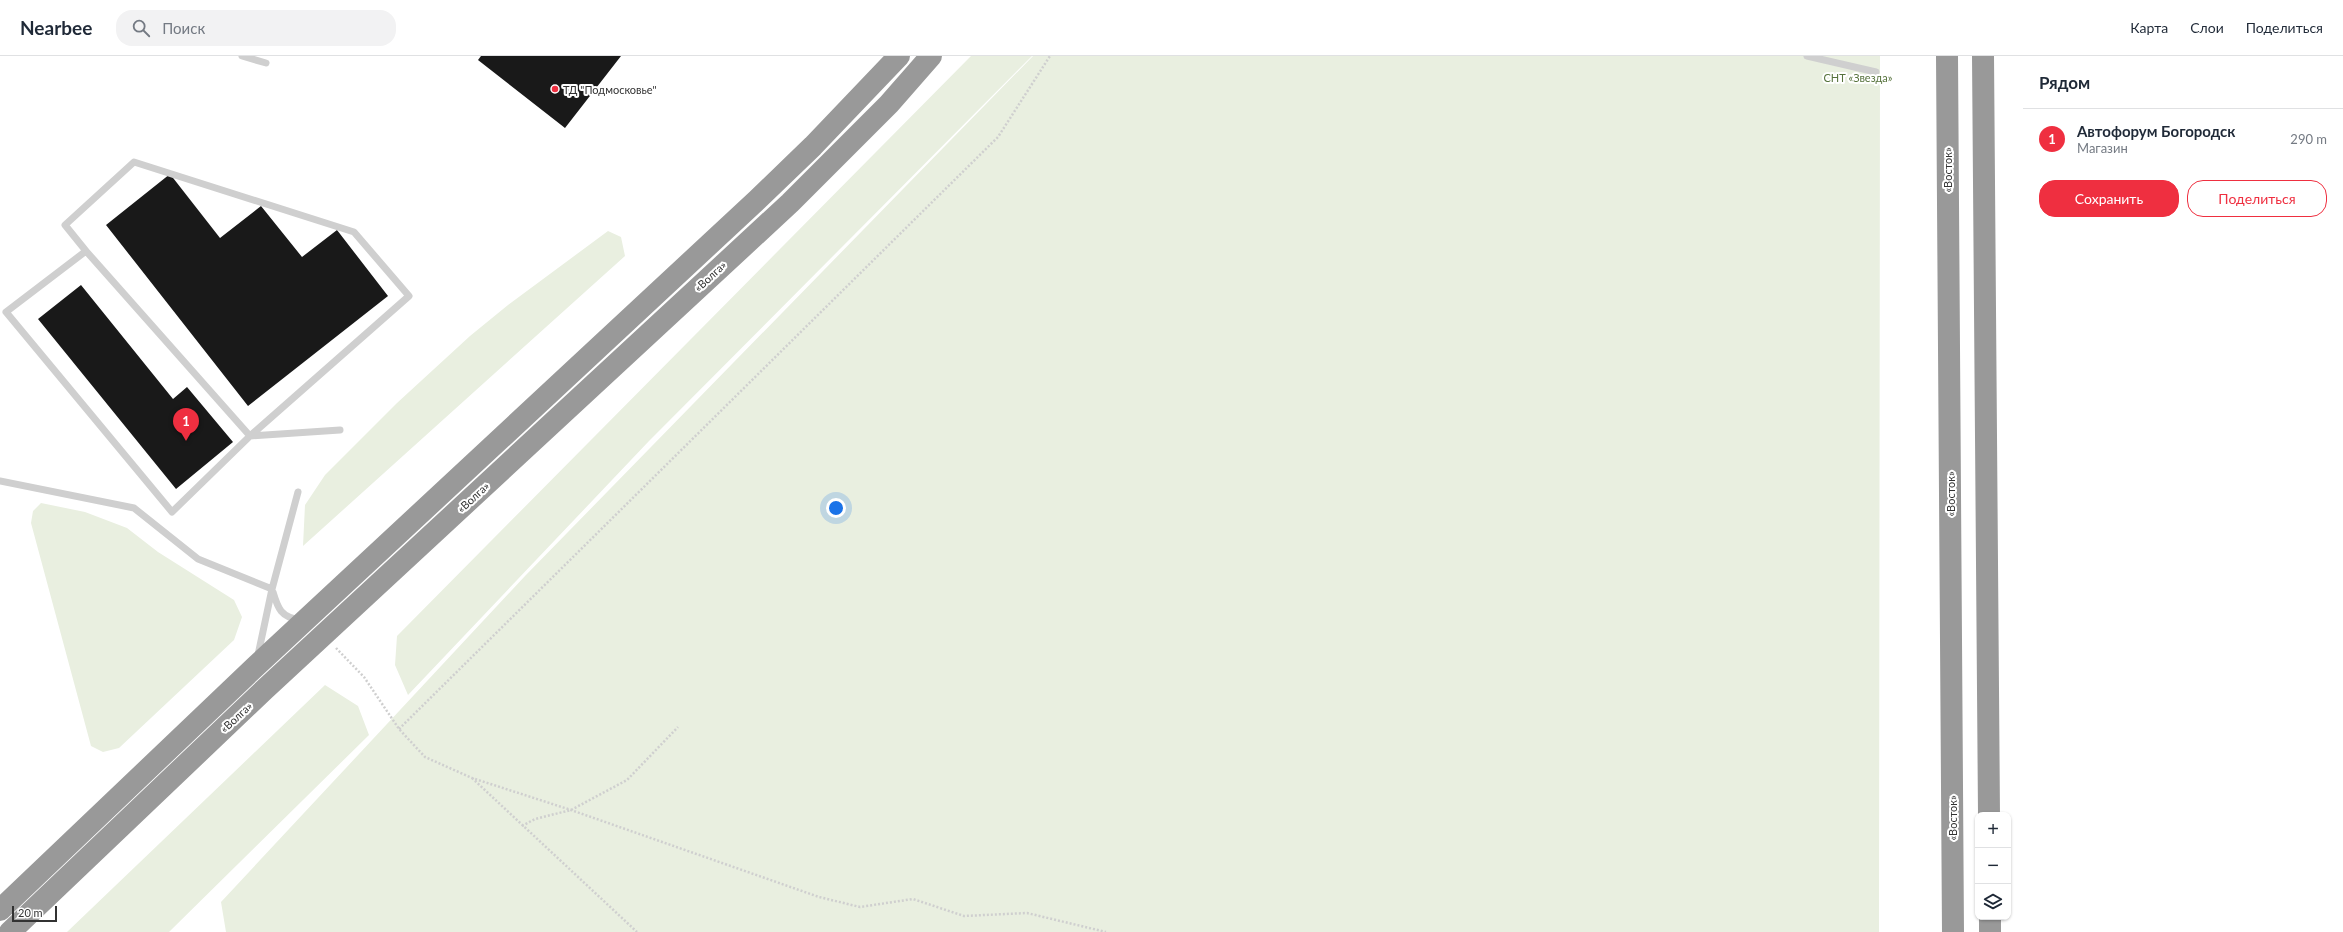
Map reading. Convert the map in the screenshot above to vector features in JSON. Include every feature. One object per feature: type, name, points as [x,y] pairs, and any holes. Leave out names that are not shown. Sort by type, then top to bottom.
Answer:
[{"type":"highway","points":[[0,910],[256,666],[757,200],[813,146],[899,56]]},
{"type":"highway","name":"«Волга»","points":[[10,932],[148,799],[790,202],[889,104],[931,56]]},
{"type":"highway","name":"«Восток»","points":[[1947,56],[1953,932]]},
{"type":"highway","points":[[1983,56],[1989,812]]},
{"type":"highway","points":[[1990,920],[1990,932]]},
{"type":"lane","points":[[242,56],[266,63]]},
{"type":"lane","points":[[1807,56],[1876,72]]},
{"type":"lane","points":[[86,251],[6,312],[172,512],[250,436],[409,296],[354,232],[134,162],[65,225],[86,251],[250,436]]},
{"type":"lane","points":[[250,436],[340,430]]},
{"type":"lane","points":[[0,481],[134,508],[198,559],[272,589],[282,613],[291,619],[304,621]]},
{"type":"lane","points":[[256,666],[272,589],[298,492]]},
{"type":"path","points":[[399,729],[998,137],[1050,56]]},
{"type":"path","points":[[325,635],[364,677],[399,729],[425,757],[472,778],[571,810],[819,897],[860,907],[913,899],[964,916],[1027,914],[1106,932]]},
{"type":"path","points":[[522,826],[536,819],[571,810],[627,780],[678,727]]},
{"type":"path","points":[[472,778],[637,932]]},
{"type":"green space","points":[[971,56],[1032,56],[649,441],[408,695],[395,665],[397,636]]},
{"type":"green space","name":"СНТ «Звезда»","points":[[1033,56],[1880,56],[1879,932],[226,932],[221,902],[525,576]]},
{"type":"green space","points":[[608,231],[621,237],[625,256],[303,546],[305,505],[325,475],[397,403],[470,336],[508,305]]},
{"type":"green space","points":[[41,503],[85,512],[127,528],[158,552],[234,600],[242,617],[234,640],[119,748],[103,752],[91,746],[31,523],[33,511]]},
{"type":"green space","points":[[325,685],[358,706],[369,735],[169,932],[67,932]]},
{"type":"building","name":"ТД \"Подмосковье\"","points":[[481,56],[621,56],[565,128],[478,60]]},
{"type":"building","points":[[170,174],[220,238],[261,206],[302,257],[337,230],[388,296],[248,406],[106,225]]},
{"type":"building","points":[[81,285],[173,399],[187,387],[233,442],[176,489],[38,319]]},
{"type":"place","name":"ТД \"Подмосковье\"","points":[[555,89]]},
{"type":"place","name":"Автофорум Богородск","points":[[186,441]]}]
